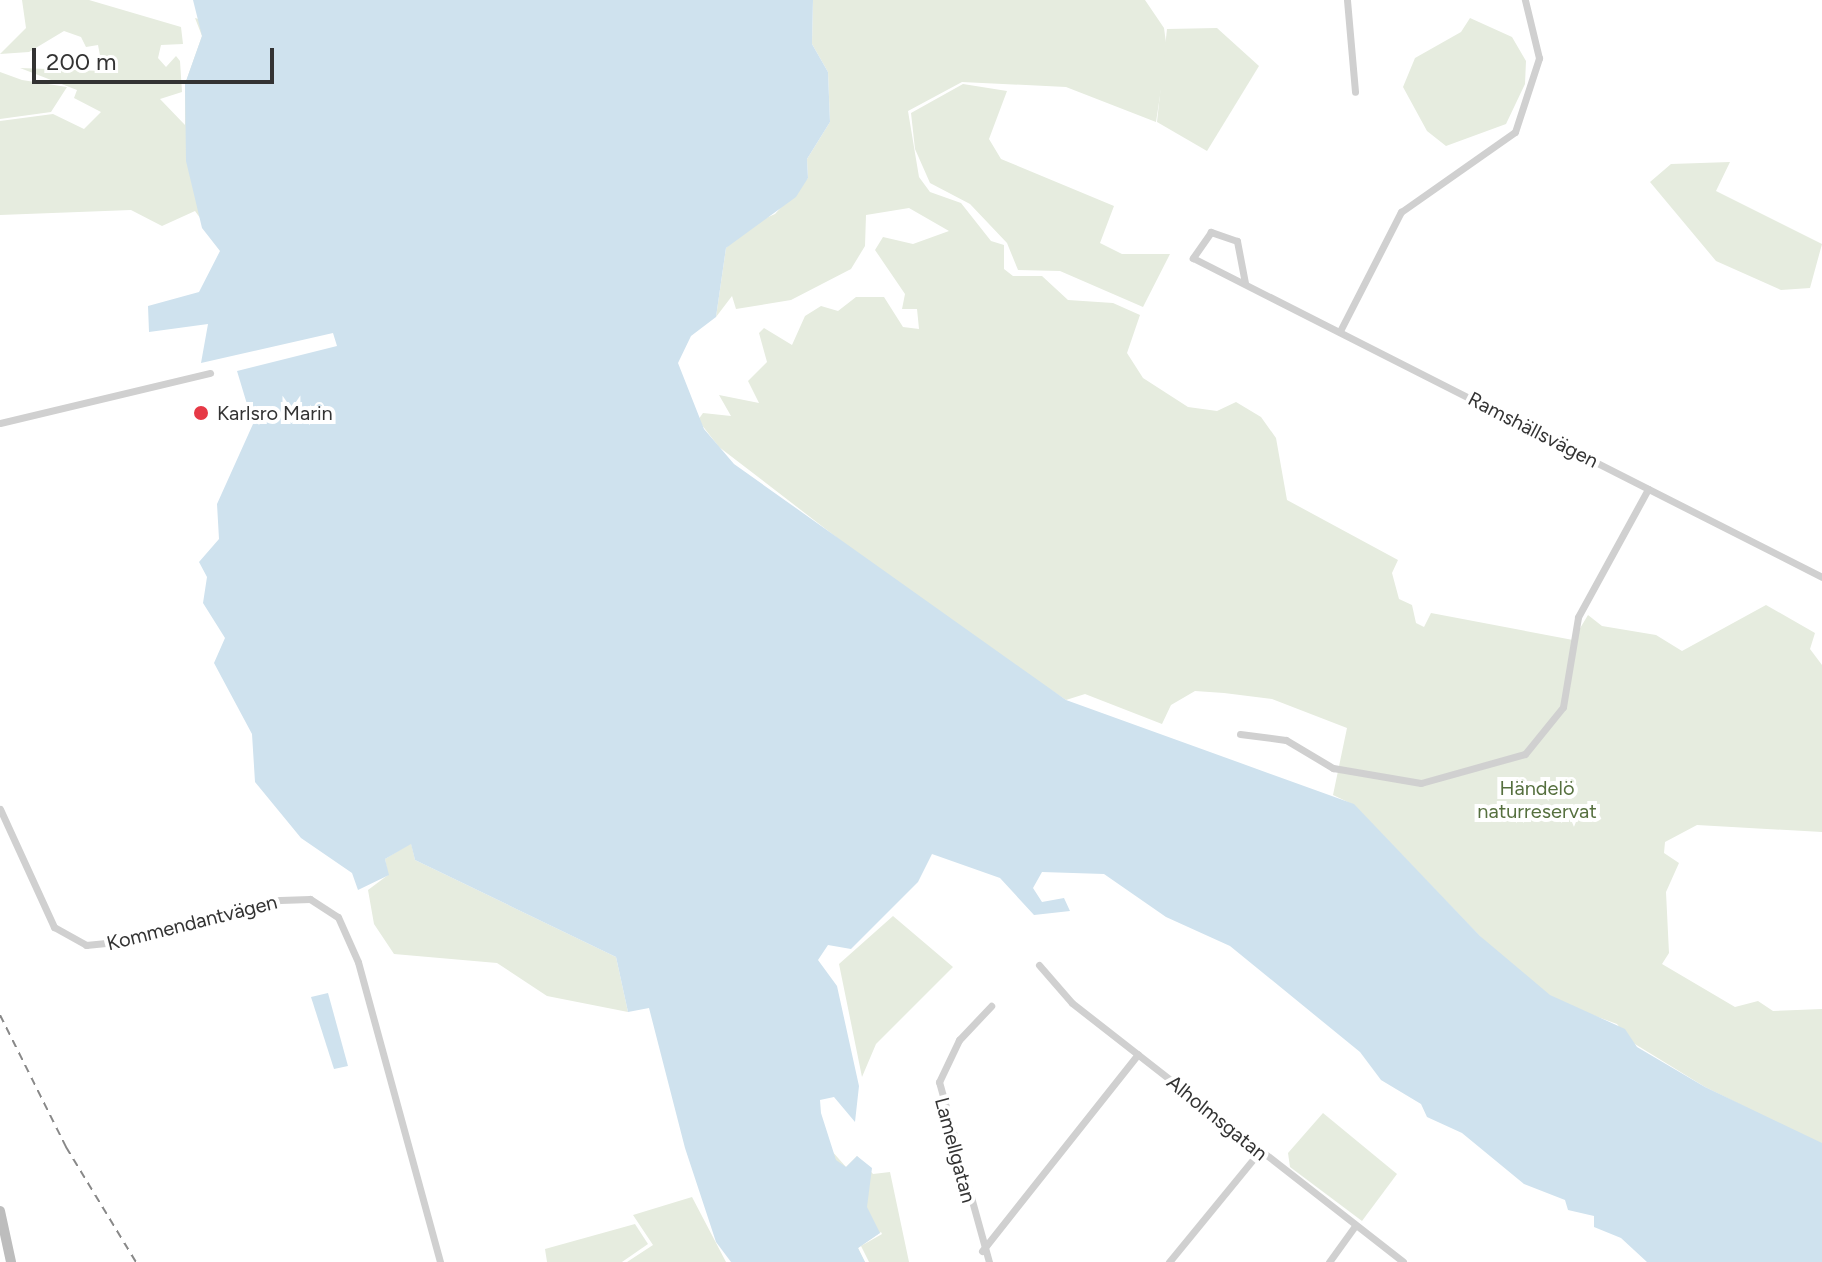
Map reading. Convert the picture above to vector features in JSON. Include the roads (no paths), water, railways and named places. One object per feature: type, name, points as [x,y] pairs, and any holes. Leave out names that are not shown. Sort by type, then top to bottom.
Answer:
[{"type":"street","points":[[1347,0],[1355,92]]},
{"type":"street","points":[[1340,331],[1401,212],[1515,132],[1539,58],[1525,0]]},
{"type":"street","name":"Ramshällsvägen","points":[[1245,283],[1237,241],[1211,232],[1193,258],[1822,577]]},
{"type":"street","points":[[0,423],[210,373]]},
{"type":"street","points":[[1240,734],[1286,740],[1333,768],[1421,783],[1525,754],[1563,707],[1578,617],[1648,489]]},
{"type":"street","name":"Kommendantvägen","points":[[0,809],[54,927],[86,945],[136,940],[280,900],[310,899],[338,917],[358,962],[440,1262]]},
{"type":"street","name":"Alholmsgatan","points":[[1039,965],[1072,1003],[1403,1262]]},
{"type":"street","name":"Lamellgatan","points":[[989,1262],[982,1251],[939,1082],[959,1040],[991,1006]]},
{"type":"street","points":[[982,1251],[1138,1054]]},
{"type":"street","points":[[1169,1262],[1259,1152]]},
{"type":"street","points":[[0,1211],[11,1262]]},
{"type":"street","points":[[1329,1262],[1355,1226]]},
{"type":"water","points":[[193,0],[813,0],[812,44],[828,72],[830,122],[807,159],[808,178],[796,197],[726,248],[716,317],[691,336],[678,363],[704,429],[734,464],[1066,700],[1354,804],[1480,936],[1550,995],[1625,1029],[1637,1047],[1705,1087],[1822,1143],[1822,1262],[1647,1262],[1621,1238],[1594,1227],[1594,1216],[1568,1210],[1565,1200],[1524,1184],[1462,1133],[1427,1117],[1421,1104],[1381,1080],[1360,1052],[1230,946],[1166,917],[1104,874],[1042,872],[1033,888],[1042,902],[1064,898],[1070,911],[1034,915],[1000,878],[932,854],[918,882],[851,949],[828,945],[818,960],[837,986],[859,1086],[855,1122],[834,1097],[820,1100],[821,1113],[836,1160],[846,1167],[857,1156],[872,1168],[867,1207],[880,1233],[858,1248],[865,1262],[731,1262],[716,1242],[685,1148],[649,1008],[628,1012],[616,957],[415,860],[411,844],[385,859],[389,875],[358,890],[352,873],[301,838],[255,782],[252,734],[214,663],[225,638],[203,603],[207,577],[199,562],[219,539],[217,504],[253,424],[237,371],[337,346],[333,333],[201,363],[208,324],[149,332],[148,306],[199,292],[220,251],[202,228],[186,161],[185,84],[202,36]]},
{"type":"water","points":[[328,993],[348,1066],[334,1069],[311,997]]},
{"type":"railway","points":[[0,1015],[66,1147],[136,1262]]},
{"type":"place","name":"Karlsro Marin","points":[[201,413]]},
{"type":"park label","name":"Händelö naturreservat","points":[[1537,800]]}]
